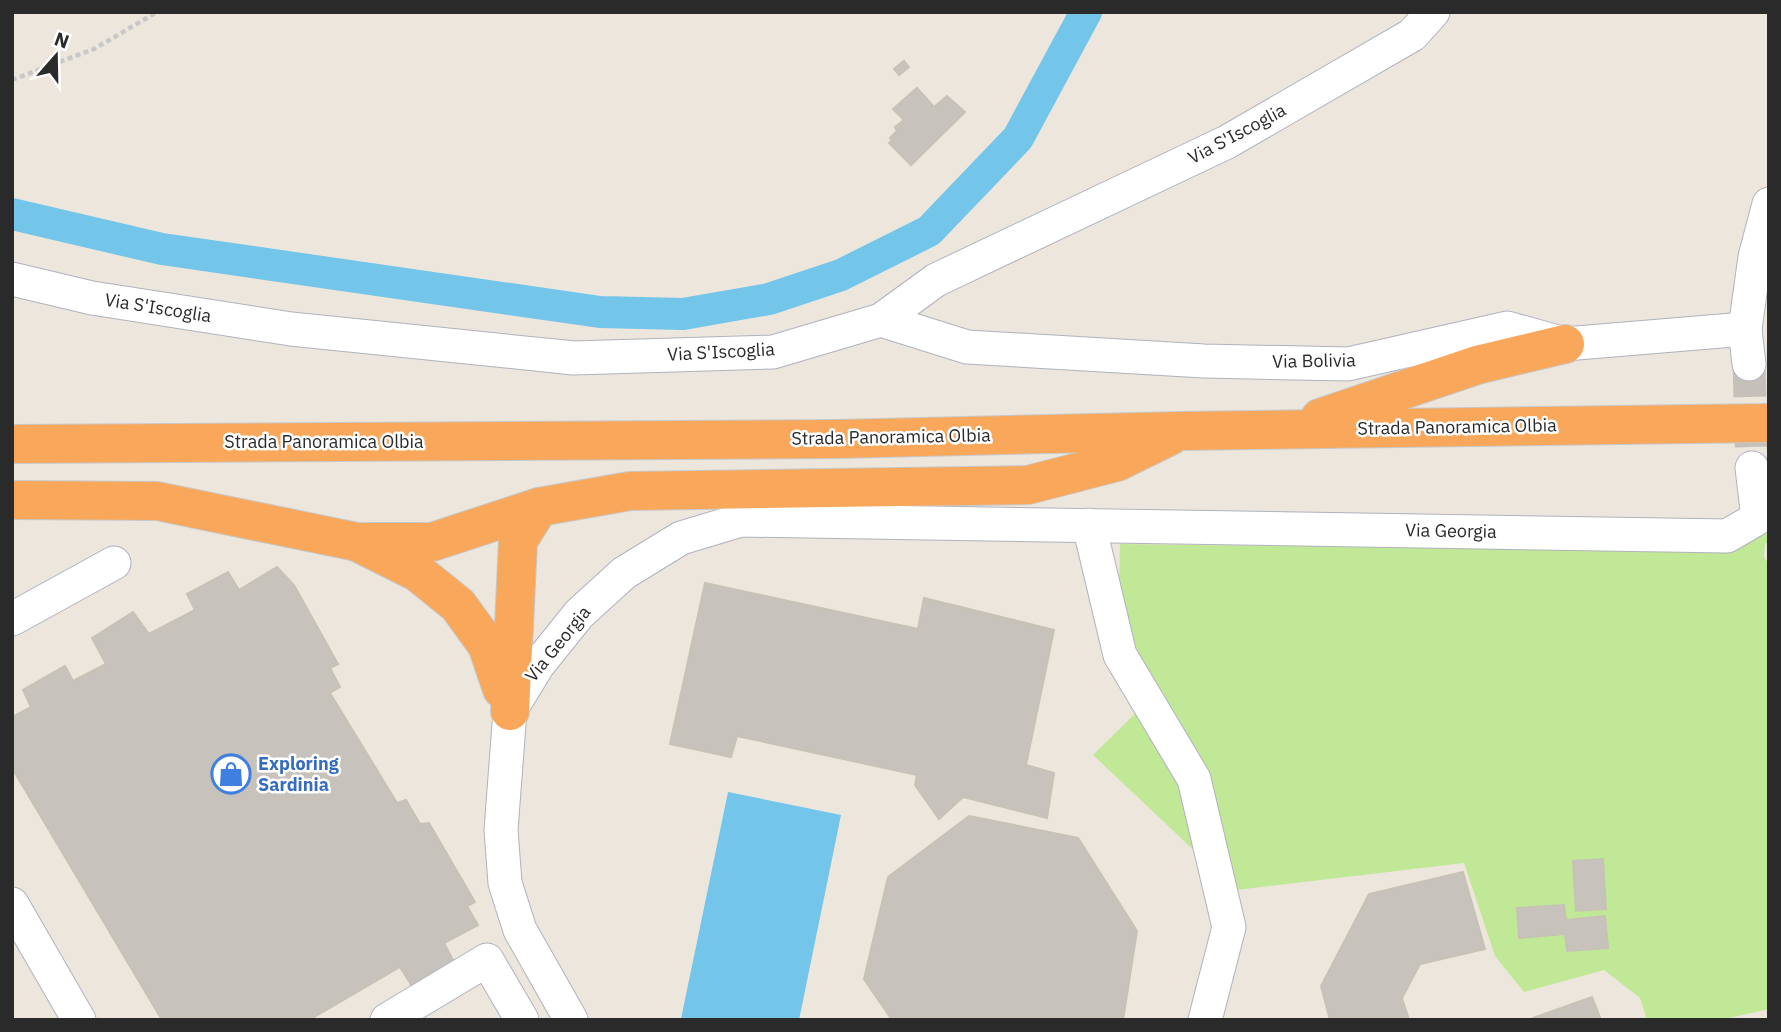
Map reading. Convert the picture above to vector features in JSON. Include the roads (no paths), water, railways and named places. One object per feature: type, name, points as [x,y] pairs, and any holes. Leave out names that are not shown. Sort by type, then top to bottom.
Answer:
[{"type":"highway","points":[[1285,429],[1478,365],[1565,344]]},
{"type":"highway","name":"Strada Panoramica Olbia","points":[[12,444],[837,439],[1285,429],[1769,423]]},
{"type":"highway","points":[[12,500],[157,501],[357,542],[432,542],[539,507],[630,491],[1028,485],[1117,462],[1181,431]]},
{"type":"highway","points":[[510,711],[518,541],[539,507]]},
{"type":"highway","points":[[357,542],[417,572],[458,605],[487,645],[510,711]]},
{"type":"street","name":"Via S'Iscoglia","points":[[12,279],[92,298],[291,329],[574,358],[773,352],[881,320],[936,280],[1227,142],[1412,35],[1433,12]]},
{"type":"street","points":[[1749,364],[1745,329],[1755,257],[1769,204]]},
{"type":"street","name":"Via Bolivia","points":[[881,320],[967,347],[1204,361],[1348,364],[1507,328],[1565,344],[1745,329]]},
{"type":"street","name":"Via Georgia","points":[[571,1020],[520,930],[505,883],[502,830],[510,711],[538,665],[579,614],[624,573],[681,538],[741,520],[1727,536],[1764,521],[1752,468]]},
{"type":"street","points":[[1089,525],[1120,655],[1194,779],[1229,926],[1205,1020]]},
{"type":"street","points":[[12,619],[114,563]]},
{"type":"street","points":[[12,904],[79,1020]]},
{"type":"street","points":[[387,1020],[487,960],[522,1020]]},
{"type":"water","points":[[728,792],[841,815],[799,1020],[681,1019]]},
{"type":"waterway","points":[[12,214],[162,249],[600,312],[683,314],[769,299],[841,275],[929,231],[1018,138],[1086,12]]},
{"type":"tunnel","points":[[1749,364],[1752,468]]},
{"type":"place","name":"Exploring Sardinia","points":[[231,774]]}]
